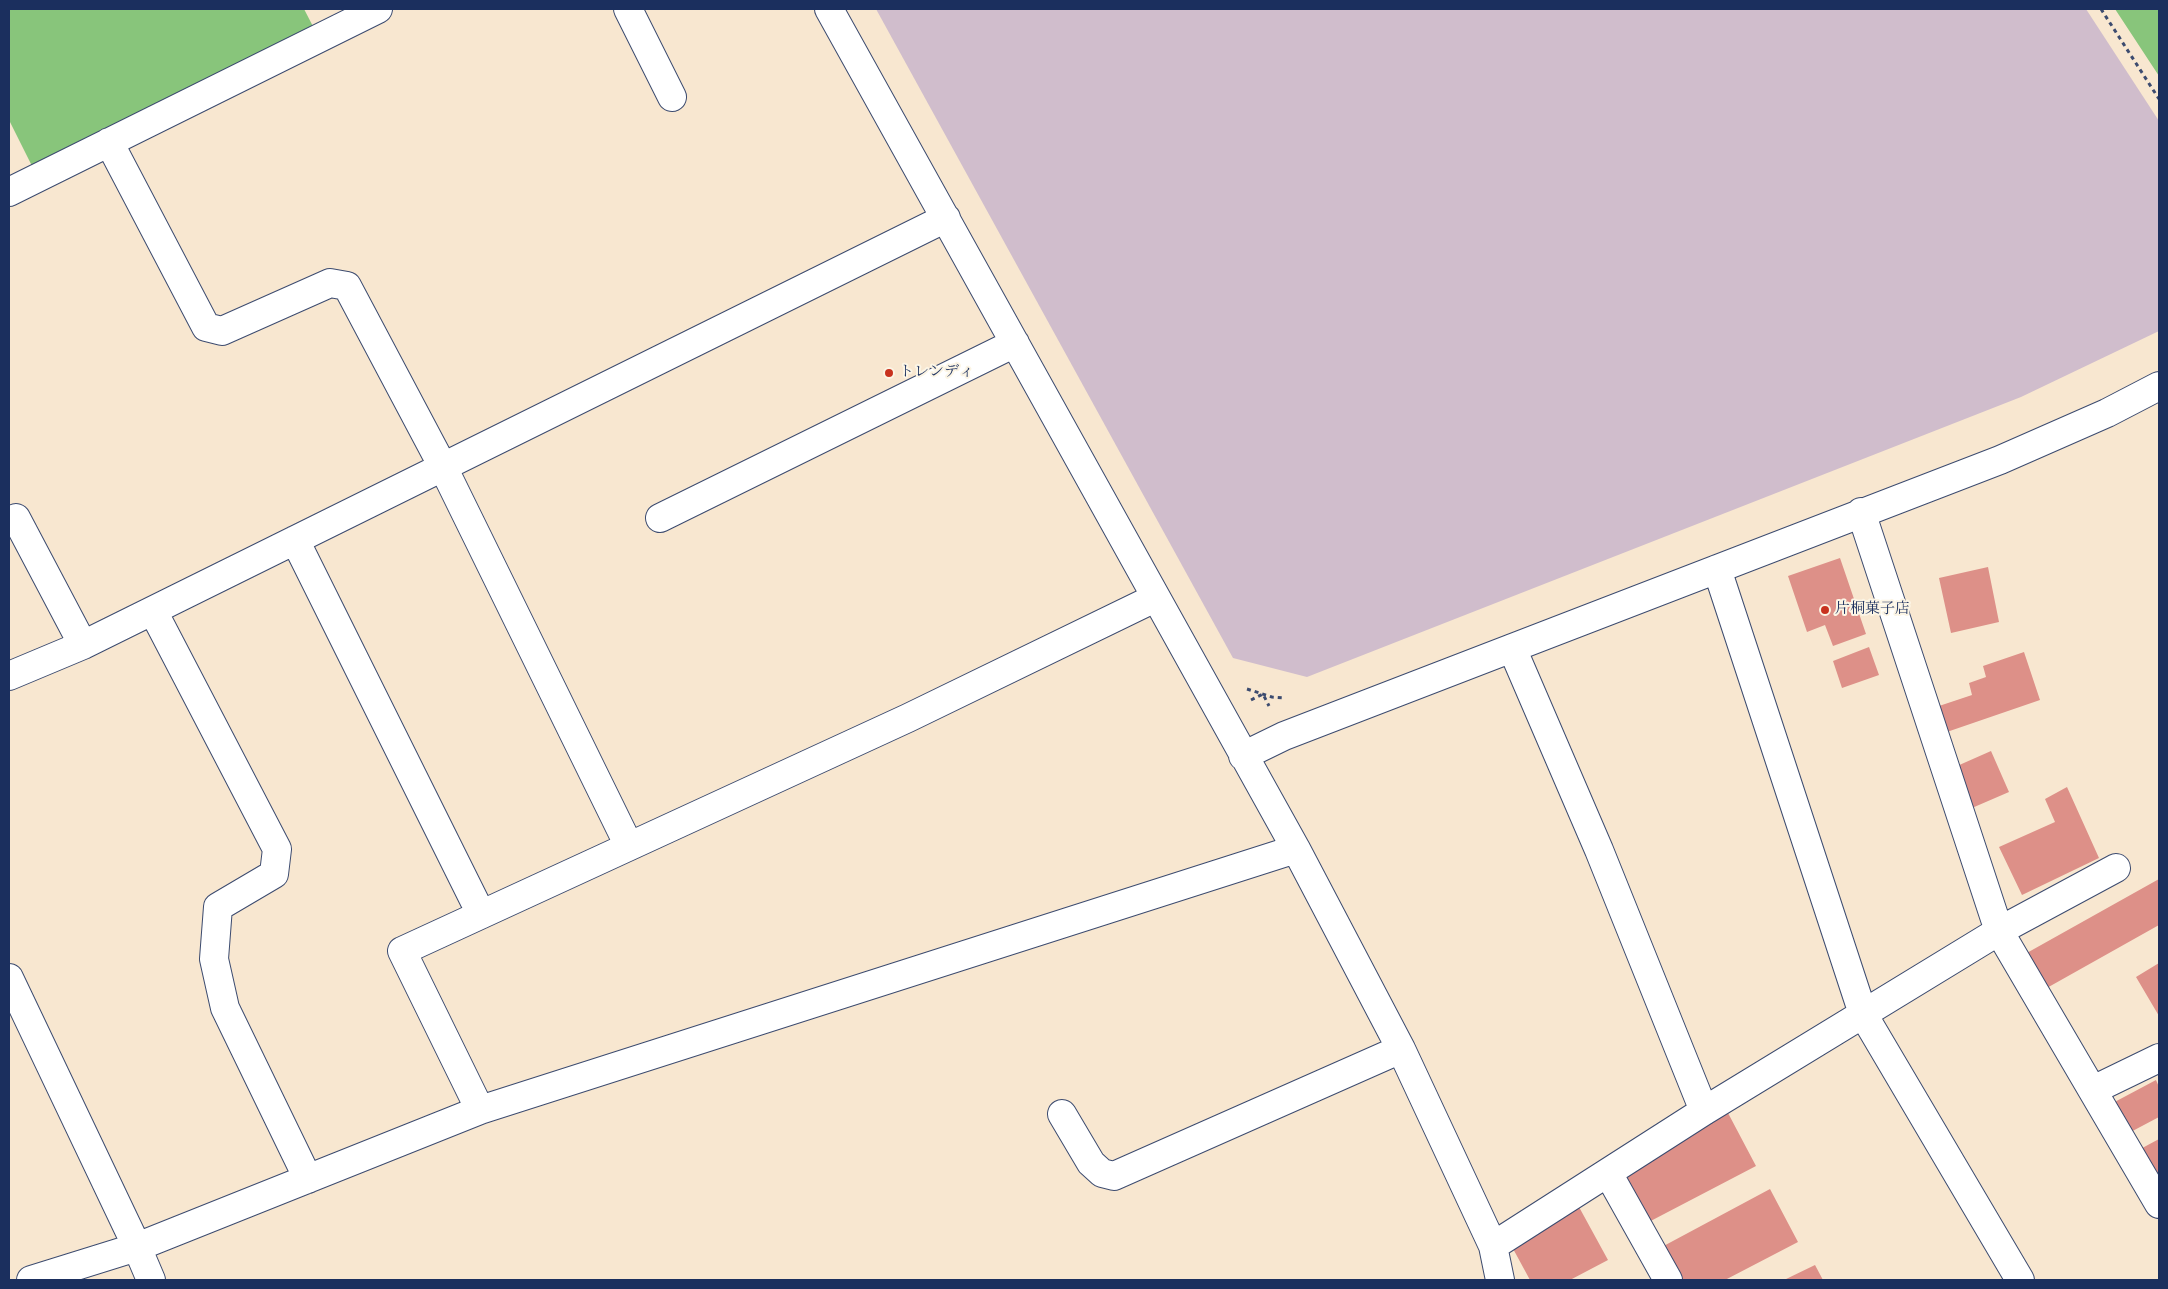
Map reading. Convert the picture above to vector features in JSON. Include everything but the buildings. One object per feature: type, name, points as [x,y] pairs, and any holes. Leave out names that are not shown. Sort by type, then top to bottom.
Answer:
[{"type":"street","points":[[9,192],[378,9]]},
{"type":"street","points":[[628,9],[672,97]]},
{"type":"street","points":[[829,9],[1296,849],[1401,1049],[1492,1246],[1500,1280]]},
{"type":"street","points":[[109,142],[206,327],[222,332],[330,283],[347,286],[443,467],[629,846]]},
{"type":"street","points":[[9,676],[83,645],[946,218]]},
{"type":"street","points":[[660,518],[1015,343]]},
{"type":"street","points":[[1243,756],[1284,736],[2000,460],[2107,413],[2159,386]]},
{"type":"street","points":[[1861,512],[1999,931],[2159,1204]]},
{"type":"street","points":[[16,518],[83,645]]},
{"type":"street","points":[[295,540],[481,914]]},
{"type":"street","points":[[1717,569],[1863,1014],[2020,1280]]},
{"type":"street","points":[[480,1110],[402,950],[908,718],[1155,598]]},
{"type":"street","points":[[152,611],[277,849],[274,874],[218,907],[214,960],[226,1008],[308,1179]]},
{"type":"street","points":[[1512,648],[1599,850],[1704,1111]]},
{"type":"street","points":[[32,1280],[137,1247],[480,1110],[1296,849]]},
{"type":"street","points":[[1492,1246],[1704,1111],[1999,931],[2116,868]]},
{"type":"street","points":[[9,978],[137,1247],[150,1280]]},
{"type":"street","points":[[1062,1114],[1091,1163],[1102,1173],[1114,1176],[1401,1049]]},
{"type":"street","points":[[2093,1090],[2159,1058]]},
{"type":"street","points":[[1608,1173],[1668,1280]]},
{"type":"path","points":[[2100,9],[2159,99]]},
{"type":"path","points":[[1240,682],[1247,689],[1272,697],[1288,698]]},
{"type":"shaded area","points":[[876,9],[2086,9],[2159,121],[2159,331],[2021,397],[1307,677],[1233,658]]},
{"type":"green space","points":[[9,9],[304,9],[319,38],[38,178],[9,120]]},
{"type":"green space","points":[[2115,9],[2159,9],[2159,76]]},
{"type":"place","name":"トレンディ","points":[[889,373]]},
{"type":"place","name":"片桐菓子店","points":[[1825,610]]}]
